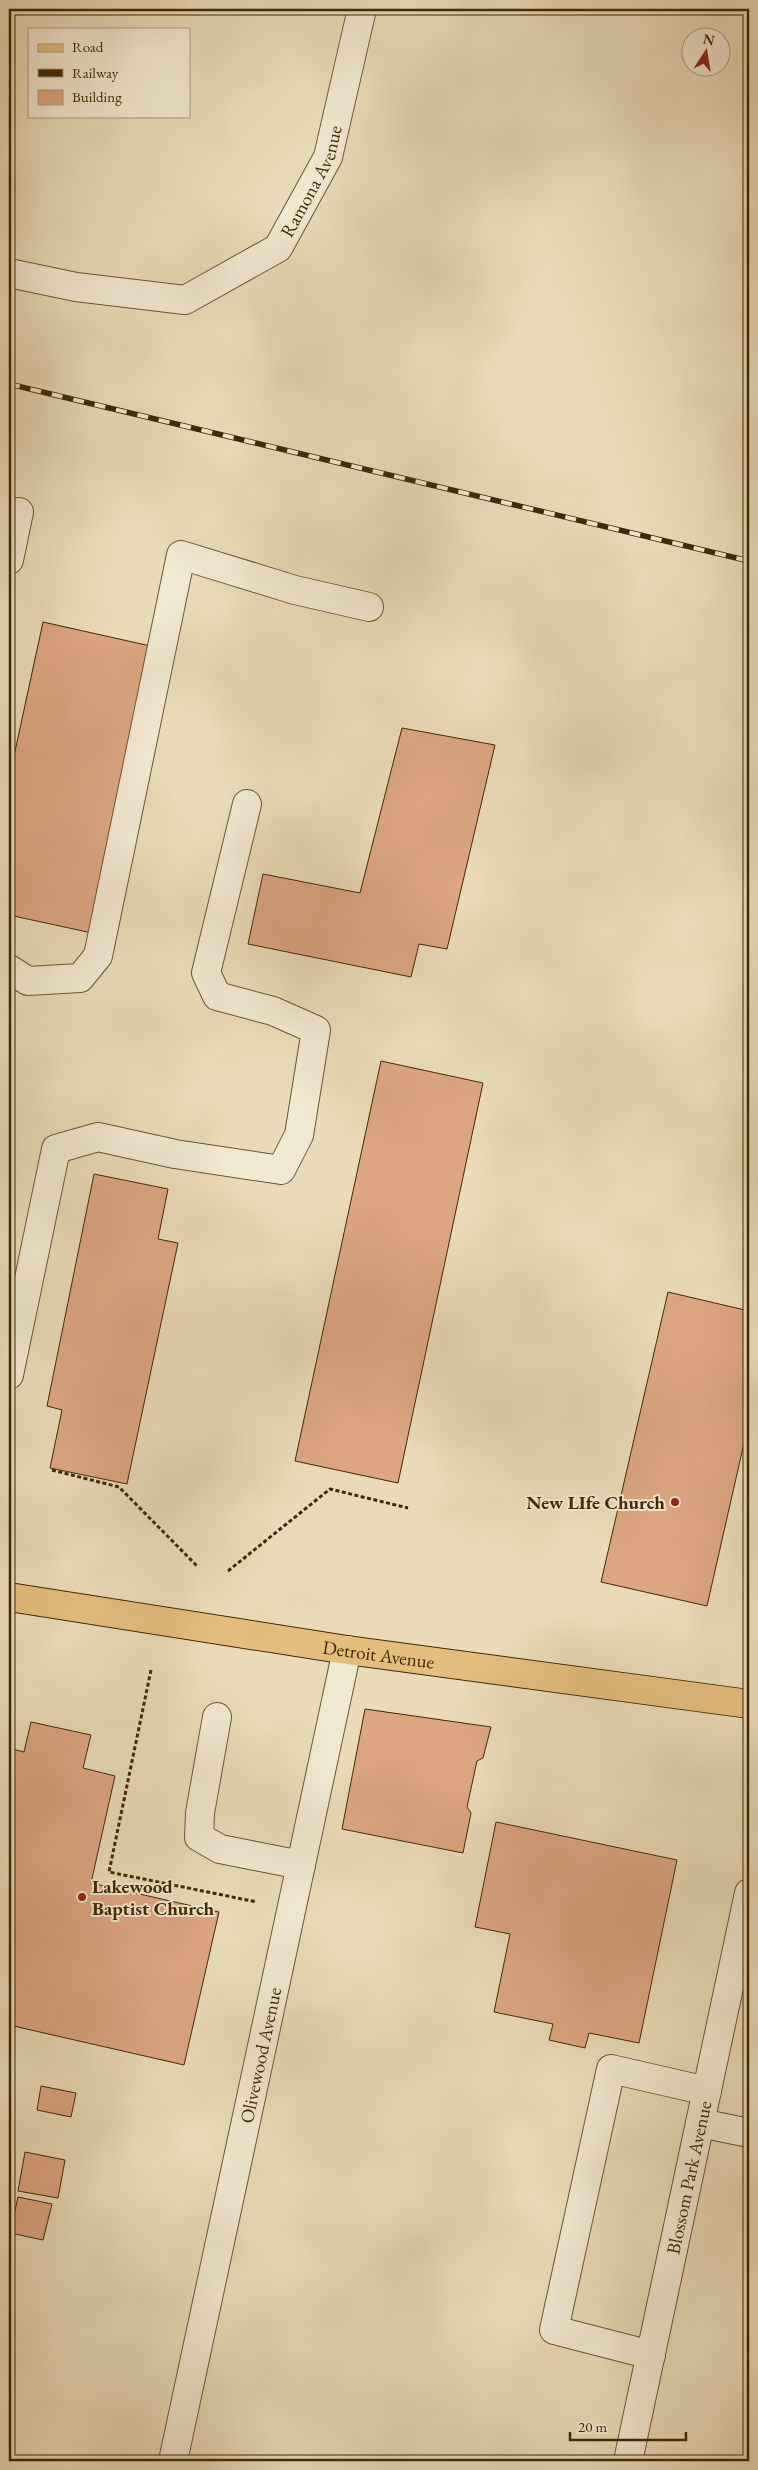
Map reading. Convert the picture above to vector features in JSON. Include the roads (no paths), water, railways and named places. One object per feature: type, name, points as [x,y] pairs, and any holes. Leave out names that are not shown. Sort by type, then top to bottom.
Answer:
[{"type":"main road","name":"Detroit Avenue","points":[[9,1597],[347,1650],[749,1704]]},
{"type":"street","name":"Ramona Avenue","points":[[9,273],[76,287],[185,300],[278,248],[328,158],[362,9]]},
{"type":"street","points":[[9,560],[19,512]]},
{"type":"street","points":[[9,969],[28,980],[80,978],[98,956],[181,555],[295,590],[369,607]]},
{"type":"street","points":[[9,1375],[56,1149],[98,1137],[175,1154],[281,1170],[299,1135],[316,1030],[273,1011],[217,996],[206,973],[247,804]]},
{"type":"street","name":"Olivewood Avenue","points":[[173,2461],[347,1650]]},
{"type":"street","points":[[217,1717],[200,1813],[199,1837],[220,1849],[301,1865]]},
{"type":"street","name":"Blossom Park Avenue","points":[[628,2461],[749,1894]]},
{"type":"street","points":[[651,2355],[554,2330],[556,2320],[611,2069],[707,2091]]},
{"type":"street","points":[[700,2123],[749,2133]]},
{"type":"railway","points":[[9,384],[749,561]]},
{"type":"place","name":"New LIfe Church","points":[[675,1502]]},
{"type":"place","name":"Lakewood Baptist Church","points":[[82,1897]]}]
